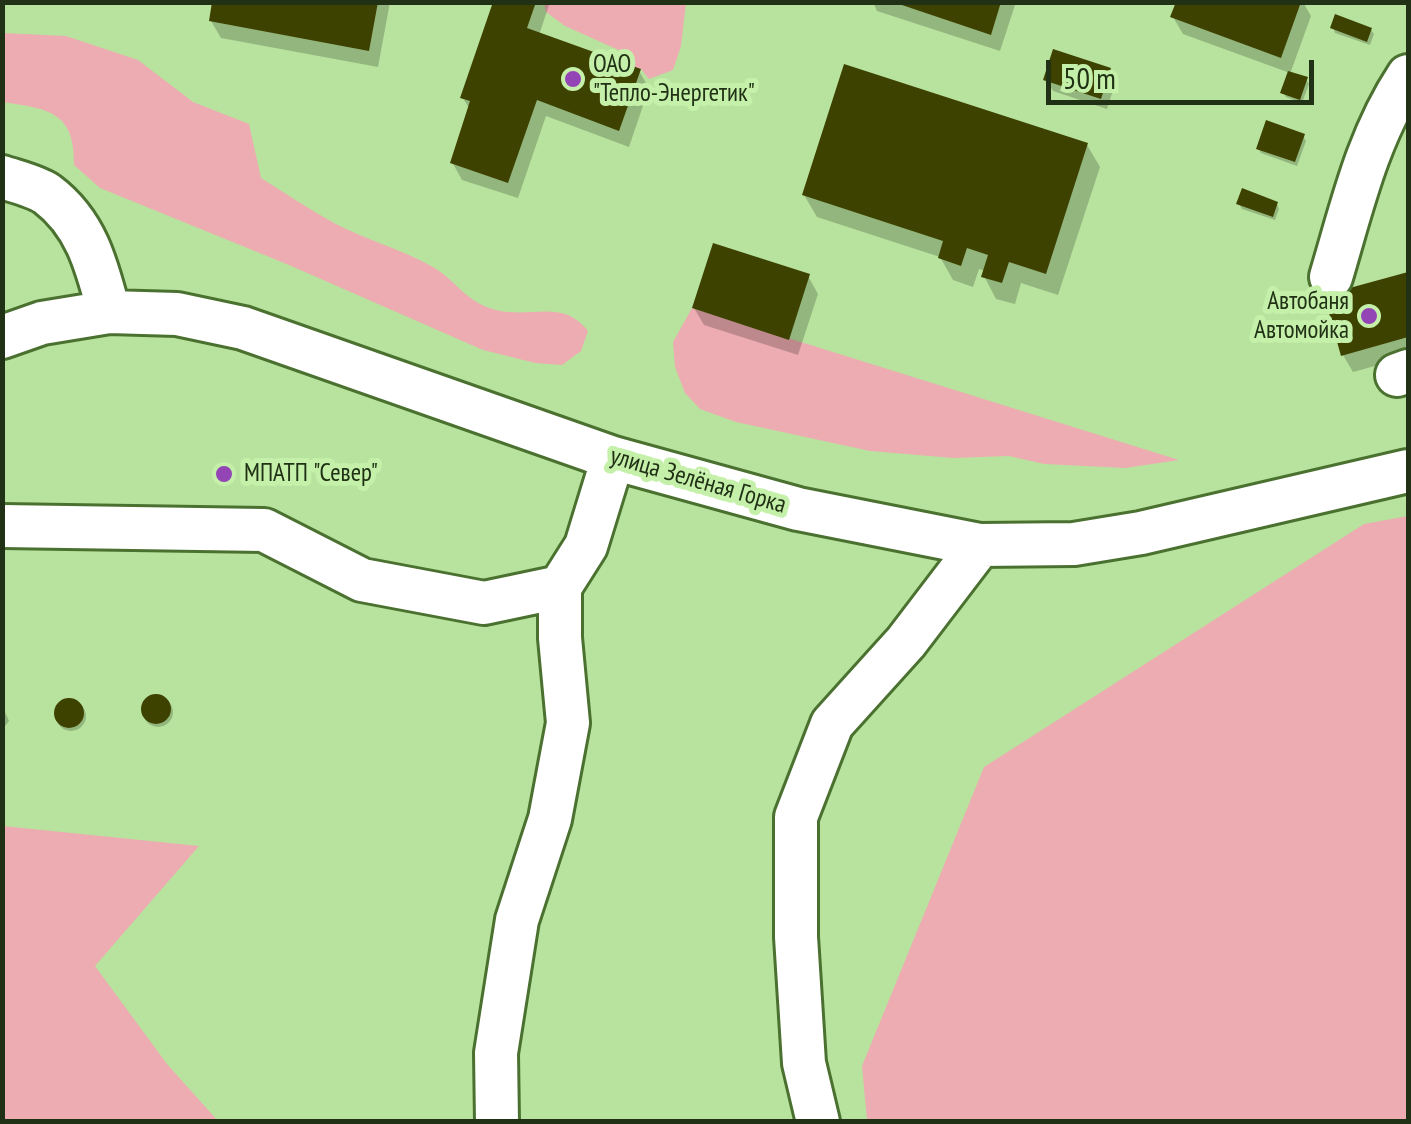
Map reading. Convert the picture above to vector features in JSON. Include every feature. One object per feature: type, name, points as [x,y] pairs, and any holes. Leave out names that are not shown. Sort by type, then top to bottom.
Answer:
[{"type":"street","points":[[1330,278],[1371,145],[1386,110],[1408,76]]},
{"type":"street","points":[[2,177],[45,192],[80,225],[109,312]]},
{"type":"street","name":"улица Зелёная Горка","points":[[2,336],[42,323],[109,312],[177,314],[244,328],[613,458],[798,509],[980,546],[1074,544],[1140,533],[1408,471]]},
{"type":"street","points":[[497,1122],[496,1053],[517,920],[550,819],[568,724],[560,587],[586,546],[613,458]]},
{"type":"street","points":[[2,526],[264,530],[362,580],[484,603],[560,587]]},
{"type":"street","points":[[818,1122],[804,1063],[796,937],[796,817],[832,724],[906,642],[980,546]]},
{"type":"shaded area","points":[[544,3],[686,3],[681,46],[673,70],[649,79],[641,69],[631,66],[623,52],[565,26],[546,12]]},
{"type":"shaded area","points":[[3,33],[66,36],[138,60],[193,102],[249,124],[261,178],[334,223],[433,267],[485,306],[509,312],[568,315],[588,331],[581,351],[562,365],[535,363],[483,350],[100,188],[74,165],[70,133],[64,123],[46,111],[3,102]]},
{"type":"shaded area","points":[[692,308],[1179,460],[1125,468],[1044,464],[1009,456],[953,458],[870,451],[736,422],[700,409],[685,393],[675,367],[673,342]]},
{"type":"shaded area","points":[[1408,516],[1408,1121],[867,1121],[862,1066],[984,767],[1364,524]]},
{"type":"shaded area","points":[[3,826],[199,846],[95,966],[167,1064],[218,1121],[3,1121]]},
{"type":"building","points":[[212,2],[378,2],[369,51],[209,21]]},
{"type":"building","points":[[493,2],[536,2],[527,28],[641,69],[619,131],[537,100],[508,183],[450,163],[470,101],[460,98]]},
{"type":"building","points":[[893,2],[1001,2],[991,35]]},
{"type":"building","points":[[1176,2],[1301,2],[1281,58],[1170,17]]},
{"type":"building","points":[[1335,14],[1372,28],[1367,42],[1330,28]]},
{"type":"building","points":[[1053,49],[1111,68],[1101,99],[1043,80]]},
{"type":"building","points":[[844,64],[1088,143],[1046,274],[1009,262],[1002,283],[981,277],[988,255],[967,248],[961,266],[938,258],[943,241],[802,195]]},
{"type":"building","points":[[1288,71],[1308,77],[1300,100],[1280,93]]},
{"type":"building","points":[[1266,120],[1305,134],[1295,162],[1256,149]]},
{"type":"building","points":[[1242,188],[1278,202],[1273,217],[1236,204]]},
{"type":"building","points":[[713,243],[810,274],[789,340],[692,308]]},
{"type":"building","name":"Автобаня Автомойка","points":[[1408,272],[1408,337],[1341,356],[1324,295]]},
{"type":"building","points":[[156,694],[167,698],[171,709],[167,720],[156,724],[145,720],[141,709],[145,698]]},
{"type":"building","points":[[69,698],[80,702],[84,713],[80,724],[69,728],[58,724],[54,713],[58,702]]},
{"type":"place","name":"ОАО \"Тепло-Энергетик\"","points":[[573,79]]},
{"type":"place","name":"Автобаня Автомойка","points":[[1369,316]]},
{"type":"place","name":"МПАТП \"Север\"","points":[[224,474]]}]
